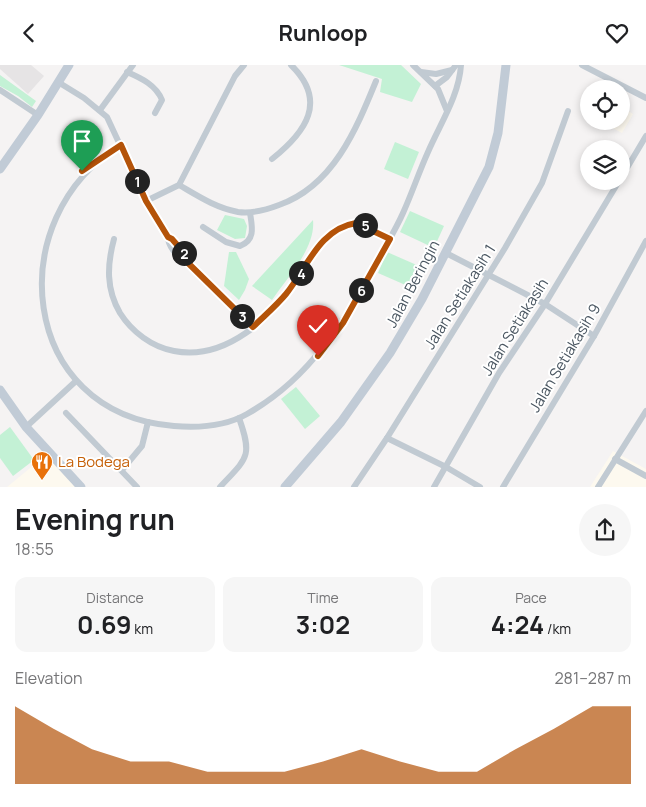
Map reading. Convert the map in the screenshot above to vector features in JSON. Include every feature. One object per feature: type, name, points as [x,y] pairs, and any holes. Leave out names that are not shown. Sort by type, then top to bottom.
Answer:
[{"type":"street","points":[[0,169],[38,115],[69,65]]},
{"type":"street","points":[[100,110],[133,65]]},
{"type":"street","points":[[146,201],[180,185],[236,76],[244,65]]},
{"type":"street","points":[[272,159],[294,139],[310,110],[312,97],[308,87],[301,75],[291,65]]},
{"type":"street","points":[[413,65],[435,86],[447,111]]},
{"type":"street","points":[[36,298],[49,343],[76,381],[97,399],[113,409],[148,422],[166,425],[198,426],[239,418],[268,400],[318,356],[343,323],[403,213],[457,87],[461,65]]},
{"type":"street","name":"Jalan Beringin","points":[[285,487],[341,422],[390,353],[422,299],[488,167],[498,133],[506,65]]},
{"type":"street","points":[[582,65],[646,98]]},
{"type":"street","points":[[598,73],[602,65]]},
{"type":"street","points":[[419,72],[436,74],[454,68]]},
{"type":"street","points":[[435,86],[454,68]]},
{"type":"street","points":[[127,72],[144,80],[160,94],[162,100],[155,113]]},
{"type":"street","points":[[180,185],[215,205],[250,213],[296,199],[312,189],[327,174],[359,122],[376,81]]},
{"type":"street","points":[[58,82],[100,110],[107,117],[146,201],[168,237],[168,243],[180,258],[184,259],[253,327]]},
{"type":"street","points":[[0,90],[38,115]]},
{"type":"street","name":"Jalan Setiakasih 1","points":[[354,487],[387,438],[488,275],[542,183],[568,111]]},
{"type":"street","points":[[630,163],[646,136]]},
{"type":"street","points":[[61,195],[94,161],[121,145]]},
{"type":"street","name":"Jalan Setiakasih","points":[[434,487],[500,373],[545,304],[614,190]]},
{"type":"street","points":[[46,222],[53,208]]},
{"type":"street","points":[[203,227],[226,242],[240,246],[247,243],[252,235],[250,213]]},
{"type":"street","points":[[114,239],[109,259],[108,280],[115,303],[128,323],[148,341],[168,350],[198,353],[216,350],[234,342],[253,327],[284,297],[320,243],[331,232],[356,223],[390,239]]},
{"type":"street","name":"Jalan Setiakasih 9","points":[[503,487],[594,336],[646,241]]},
{"type":"street","points":[[446,253],[545,304],[594,336]]},
{"type":"street","points":[[35,267],[36,259]]},
{"type":"street","points":[[26,427],[76,381]]},
{"type":"street","points":[[0,390],[26,427],[80,487]]},
{"type":"street","points":[[598,487],[646,411]]},
{"type":"street","points":[[66,413],[137,487]]},
{"type":"street","points":[[220,487],[240,466],[246,454],[247,439],[239,418]]},
{"type":"street","points":[[122,470],[142,446],[148,422]]},
{"type":"street","points":[[387,438],[446,467],[480,487]]},
{"type":"street","points":[[615,459],[646,476]]},
{"type":"shaded area","points":[[0,65],[31,65],[44,76],[28,94],[0,69]]},
{"type":"shaded area","points":[[613,451],[646,469],[646,487],[590,487]]},
{"type":"shaded area","points":[[47,454],[77,487],[7,487]]},
{"type":"green space","points":[[339,65],[401,65],[421,84],[412,102],[380,92],[382,79]]},
{"type":"green space","points":[[0,75],[36,101],[32,107],[18,96],[0,86]]},
{"type":"green space","points":[[395,142],[419,152],[408,179],[384,169]]},
{"type":"green space","points":[[410,211],[444,226],[434,248],[400,232]]},
{"type":"green space","points":[[225,215],[244,219],[247,226],[245,238],[235,239],[217,230]]},
{"type":"green space","points":[[313,220],[313,231],[305,252],[272,300],[252,286]]},
{"type":"green space","points":[[229,252],[236,252],[249,279],[239,300],[224,286]]},
{"type":"green space","points":[[387,252],[419,266],[410,287],[378,273]]},
{"type":"green space","points":[[296,387],[320,416],[305,429],[281,399]]},
{"type":"green space","points":[[10,427],[34,460],[13,476],[0,458],[0,435]]},
{"type":"place","name":"La Bodega","points":[[42,481]]},
{"type":"route","points":[[82,171],[107,152],[121,145],[146,201],[168,237],[185,254],[184,259],[253,327],[284,297],[320,243],[331,232],[356,223],[362,224],[390,239],[343,323],[318,356]]}]
